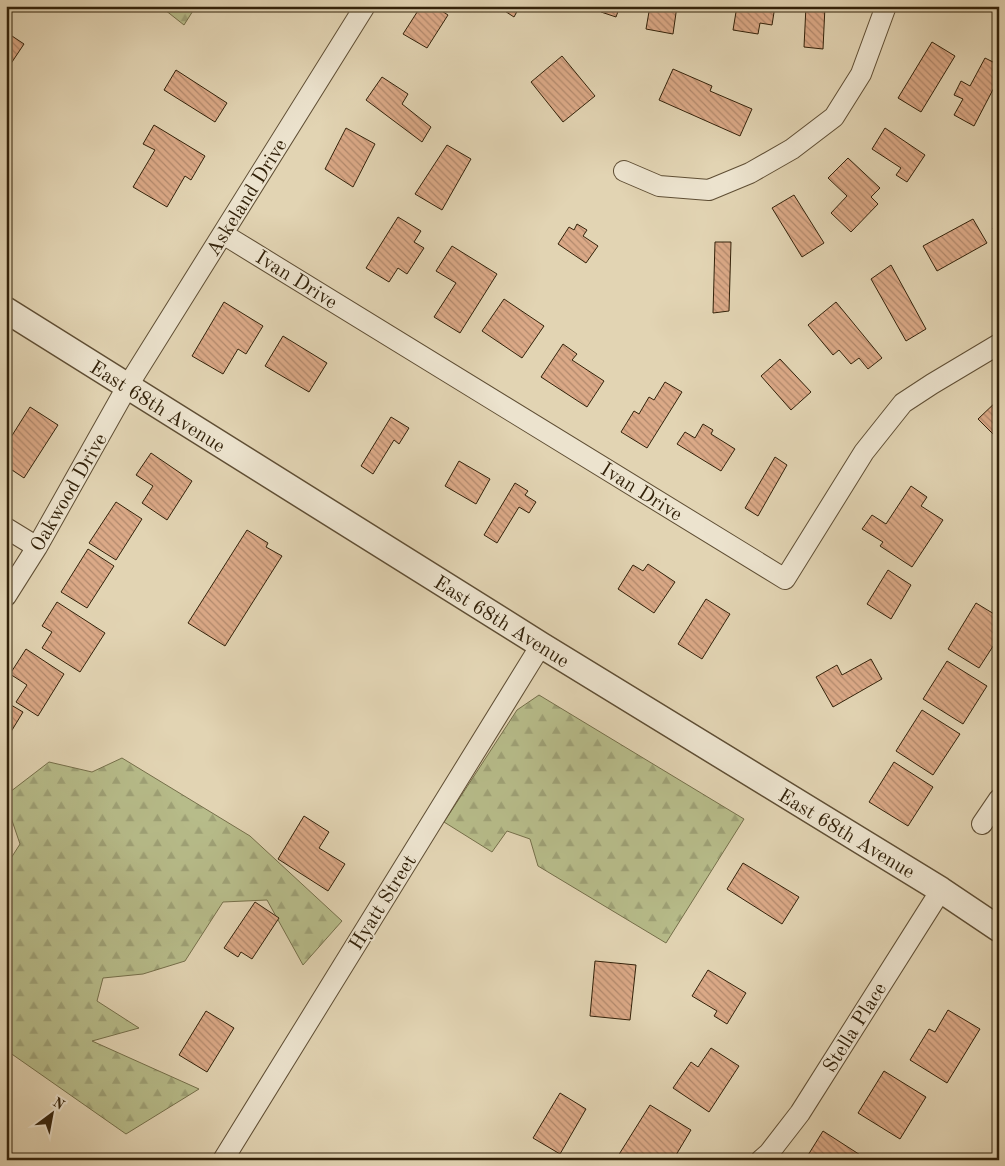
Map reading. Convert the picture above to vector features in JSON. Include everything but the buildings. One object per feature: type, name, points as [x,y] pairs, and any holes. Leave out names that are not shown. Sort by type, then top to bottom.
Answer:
[{"type":"street","name":"Askeland Drive","points":[[127,387],[366,6]]},
{"type":"street","points":[[624,171],[659,186],[709,190],[750,173],[792,149],[834,117],[861,74],[886,6]]},
{"type":"street","name":"Ivan Drive","points":[[223,234],[785,579],[864,452],[903,403],[999,344]]},
{"type":"street","name":"East 68th Avenue","points":[[6,310],[540,645],[941,890],[999,929]]},
{"type":"street","name":"Oakwood Drive","points":[[6,596],[37,547],[127,387]]},
{"type":"street","points":[[6,528],[37,547]]},
{"type":"street","name":"Hyatt Street","points":[[223,1160],[540,645]]},
{"type":"street","points":[[982,824],[999,799]]},
{"type":"street","name":"Stella Place","points":[[761,1160],[800,1113],[941,890]]},
{"type":"green space","points":[[160,6],[196,6],[184,25]]},
{"type":"green space","points":[[539,695],[744,819],[666,943],[538,866],[530,839],[507,831],[492,852],[444,822],[517,710]]},
{"type":"green space","points":[[122,758],[250,836],[342,921],[303,965],[267,900],[223,902],[185,961],[143,974],[103,978],[97,1001],[139,1028],[92,1041],[199,1089],[126,1134],[6,1050],[6,866],[20,844],[6,803],[6,795],[49,762],[92,772]]}]
